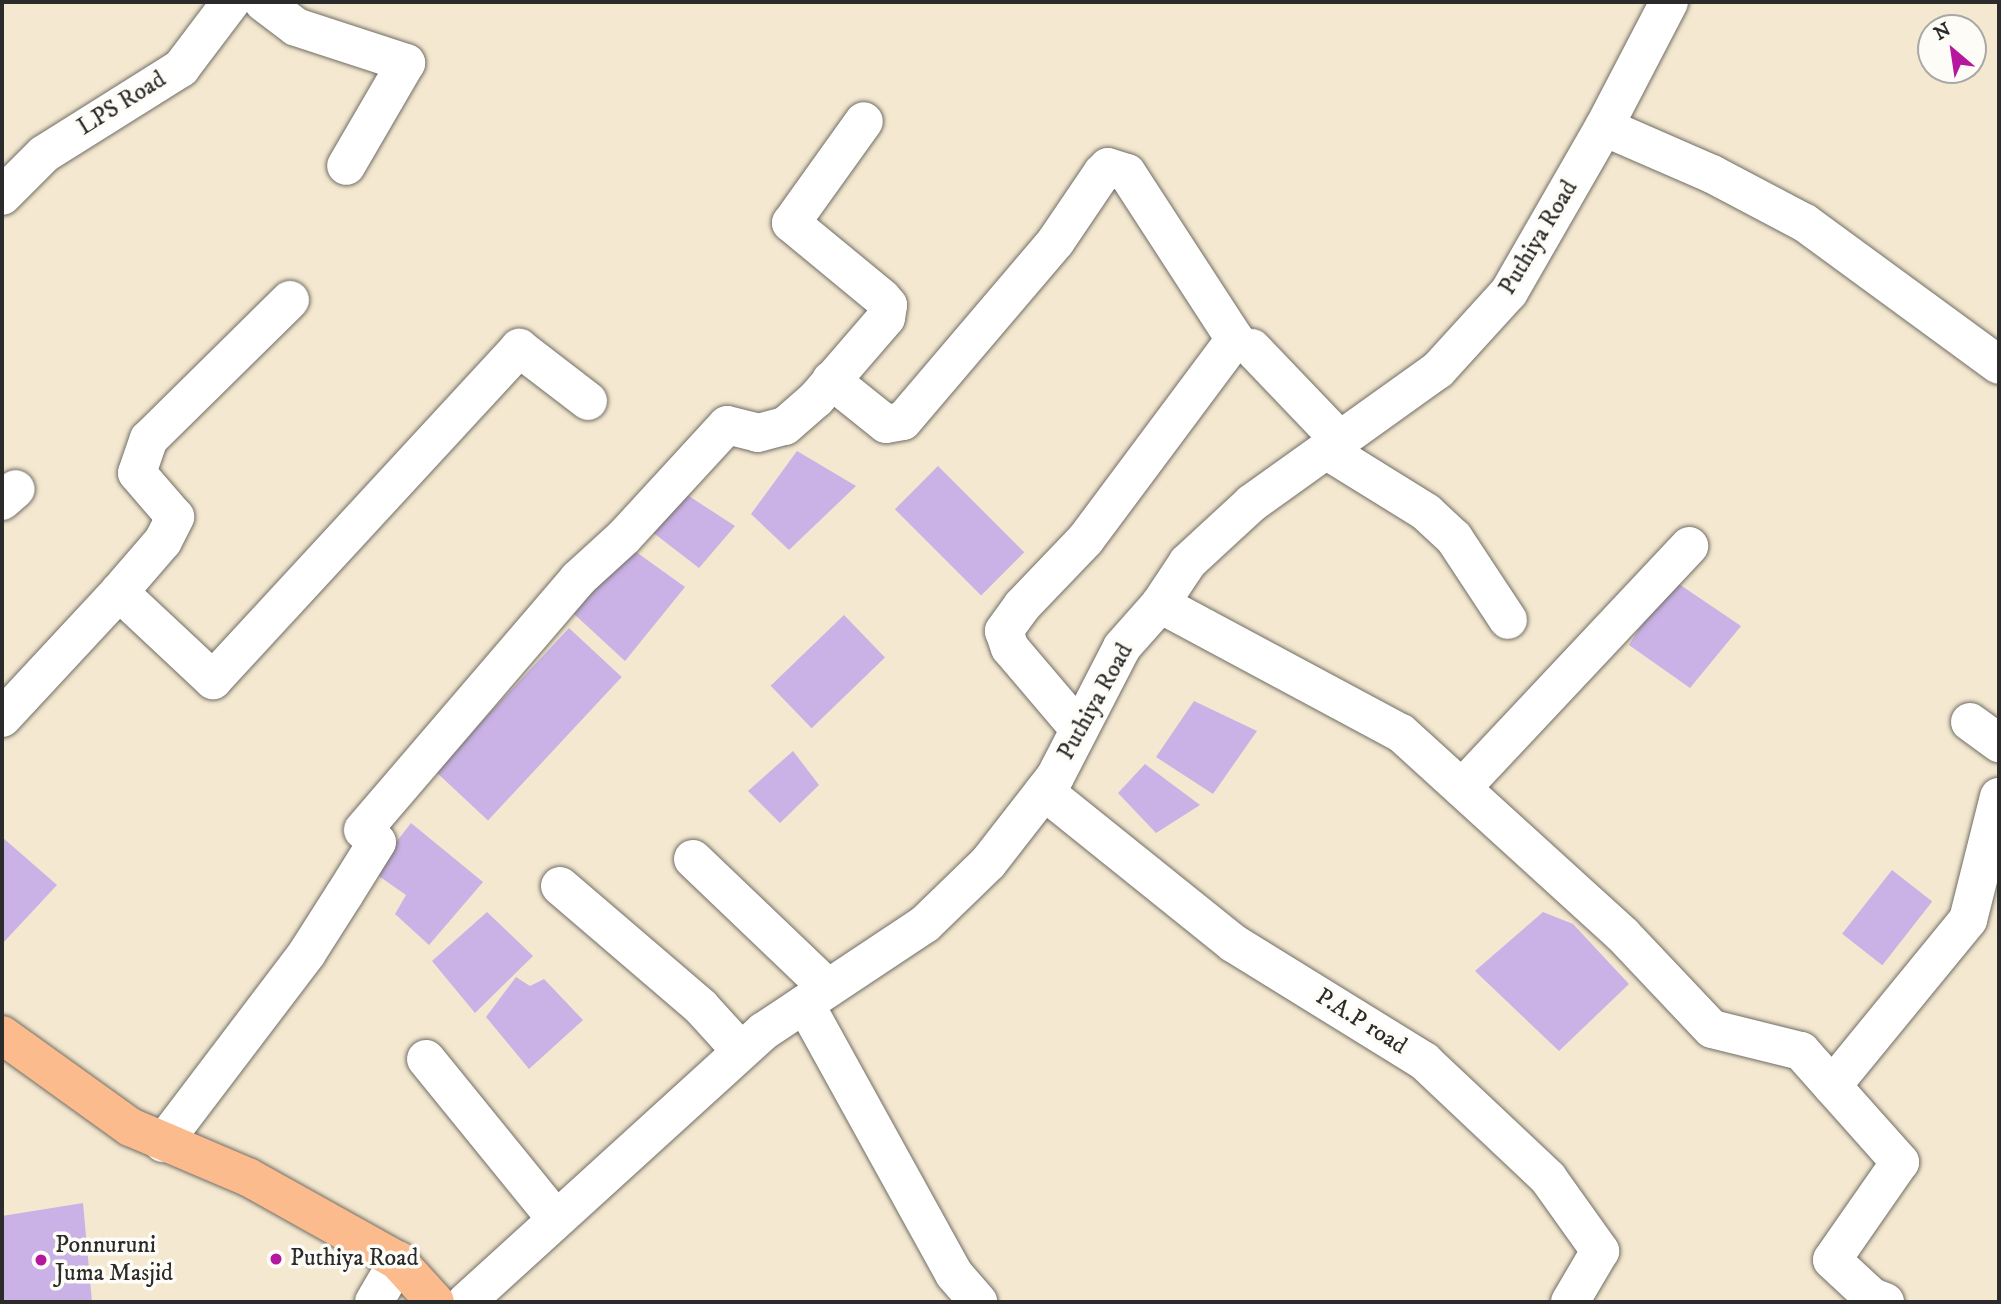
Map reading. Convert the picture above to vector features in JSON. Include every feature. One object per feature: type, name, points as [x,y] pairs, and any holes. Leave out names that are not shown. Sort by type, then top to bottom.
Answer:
[{"type":"main road","points":[[2,1035],[130,1127],[248,1177],[398,1261],[435,1302]]},
{"type":"street","name":"LPS Road","points":[[2,196],[44,154],[181,68],[231,2]]},
{"type":"street","points":[[263,2],[296,27],[407,63],[346,166]]},
{"type":"street","name":"Puthiya Road","points":[[466,1302],[741,1051],[925,924],[988,863],[1044,791],[1122,647],[1160,604],[1188,562],[1252,503],[1437,370],[1509,292],[1604,127],[1669,2]]},
{"type":"street","points":[[163,1143],[307,953],[377,842],[363,830],[578,579],[624,537],[727,425],[758,433],[785,426],[831,380],[886,318],[888,305],[791,223],[864,121]]},
{"type":"street","points":[[1604,127],[1713,174],[1805,223],[1999,365]]},
{"type":"street","points":[[831,380],[886,424],[903,421],[1056,241],[1102,173],[1108,167],[1127,173],[1235,339],[1086,539],[1021,606],[1004,631],[1010,648],[1079,729]]},
{"type":"street","points":[[2,718],[119,592],[163,541],[176,517],[136,473],[149,439],[290,300]]},
{"type":"street","points":[[119,592],[213,680],[519,348],[588,401]]},
{"type":"street","points":[[1252,348],[1333,445],[1426,512],[1454,538],[1508,620]]},
{"type":"street","points":[[1462,788],[1689,546]]},
{"type":"street","points":[[1160,604],[1401,733],[1623,935],[1712,1029],[1801,1051],[1900,1162],[1832,1261],[1872,1297],[1885,1302]]},
{"type":"street","name":"P.A.P road","points":[[1044,791],[1233,943],[1424,1061],[1548,1178],[1600,1251],[1570,1302]]},
{"type":"street","points":[[1832,1086],[1968,920],[1999,797]]},
{"type":"street","points":[[693,859],[817,996],[954,1273],[978,1302]]},
{"type":"street","points":[[560,886],[701,1007],[741,1051]]},
{"type":"street","points":[[426,1059],[556,1219]]},
{"type":"street","points":[[374,1302],[398,1261]]},
{"type":"building","points":[[797,451],[856,486],[789,550],[751,514]]},
{"type":"building","points":[[938,466],[1024,552],[981,595],[895,509]]},
{"type":"building","points":[[678,489],[735,526],[699,568],[651,531]]},
{"type":"building","points":[[632,549],[685,587],[625,661],[573,613]]},
{"type":"building","points":[[1670,578],[1741,626],[1690,688],[1629,645]]},
{"type":"building","points":[[844,615],[885,657],[812,728],[771,686]]},
{"type":"building","points":[[569,628],[622,677],[488,820],[435,771]]},
{"type":"building","points":[[1194,701],[1257,731],[1213,794],[1156,757]]},
{"type":"building","points":[[793,751],[819,785],[780,823],[748,791]]},
{"type":"building","points":[[1145,764],[1200,805],[1156,833],[1118,793]]},
{"type":"building","points":[[411,823],[483,882],[429,945],[395,914],[406,895],[373,872]]},
{"type":"building","points":[[2,837],[57,885],[2,944]]},
{"type":"building","points":[[1892,870],[1932,901],[1882,965],[1842,934]]},
{"type":"building","points":[[487,912],[533,956],[475,1013],[432,961]]},
{"type":"building","points":[[1543,912],[1573,924],[1629,984],[1559,1051],[1475,971]]},
{"type":"building","points":[[516,977],[530,986],[544,979],[583,1020],[529,1069],[486,1017]]},
{"type":"building","points":[[83,1203],[92,1302],[2,1302],[2,1216]]},
{"type":"place","name":"Puthiya Road","points":[[276,1259]]},
{"type":"place","name":"Ponnuruni Juma Masjid","points":[[41,1260]]}]
